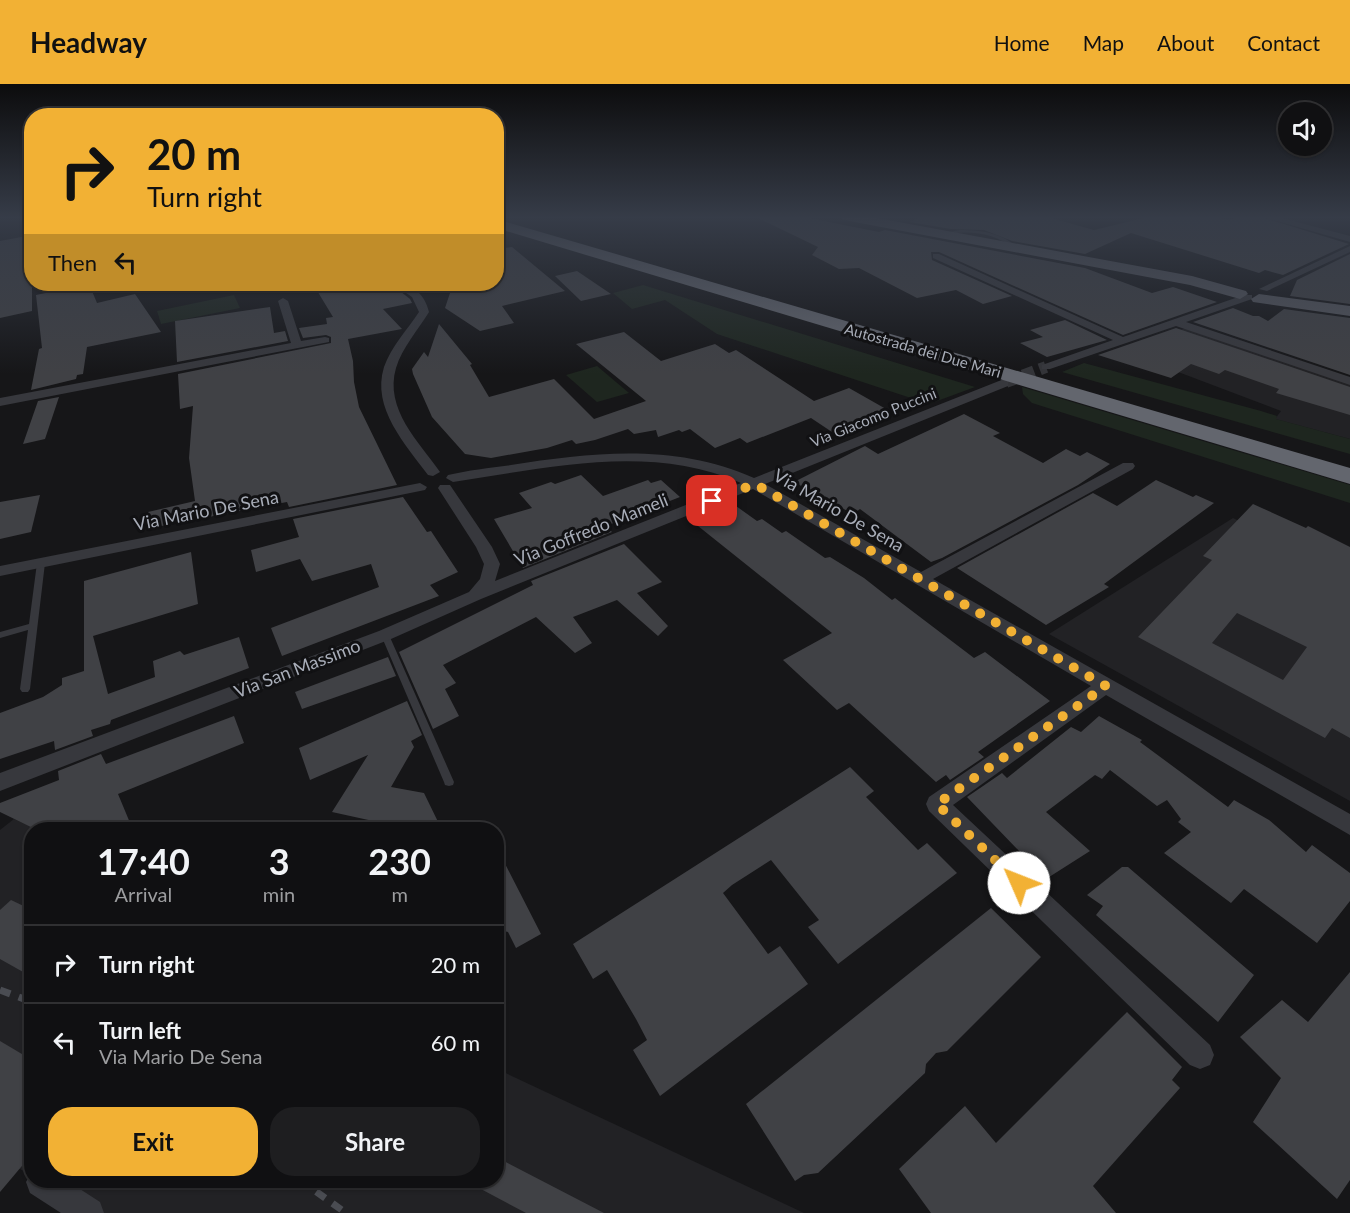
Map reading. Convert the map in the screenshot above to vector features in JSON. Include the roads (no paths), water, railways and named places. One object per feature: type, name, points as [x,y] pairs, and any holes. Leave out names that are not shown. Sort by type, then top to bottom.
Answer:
[{"type":"highway","name":"Autostrada dei Due Mari","points":[[650,269],[1350,476]]},
{"type":"highway","name":"Autostrada dei Due Mari","points":[[677,269],[1350,464]]},
{"type":"main road","points":[[1126,269],[1350,311]]},
{"type":"street","points":[[964,269],[1121,340]]},
{"type":"street","points":[[1047,367],[1121,340],[1179,323],[1307,269]]},
{"type":"street","points":[[411,291],[422,302],[424,312],[390,368],[388,397],[406,435],[433,472]]},
{"type":"street","points":[[283,301],[297,346]]},
{"type":"street","points":[[1179,323],[1350,381]]},
{"type":"street","points":[[0,402],[326,340]]},
{"type":"street","name":"Via Giacomo Puccini","points":[[755,484],[1004,382]]},
{"type":"street","name":"Via Mario De Sena","points":[[0,571],[420,487],[431,491],[449,483],[612,455],[681,460],[716,469],[755,484],[1350,825]]},
{"type":"street","points":[[920,579],[1128,466]]},
{"type":"street","points":[[420,487],[422,477],[433,472],[449,473],[449,483],[492,564],[488,580],[475,596]]},
{"type":"street","name":"Via Goffredo Mameli","points":[[475,596],[755,484]]},
{"type":"street","name":"Via San Massimo","points":[[0,782],[385,634],[475,596]]},
{"type":"street","points":[[1106,686],[937,804],[1200,1055]]},
{"type":"street","points":[[50,1188],[89,1213]]},
{"type":"lane","points":[[25,689],[41,563]]},
{"type":"lane","points":[[0,635],[32,626]]},
{"type":"lane","points":[[385,634],[449,782]]},
{"type":"tunnel","points":[[1006,382],[1046,367]]},
{"type":"railway","points":[[0,990],[24,999]]},
{"type":"railway","points":[[311,1188],[346,1213]]}]
